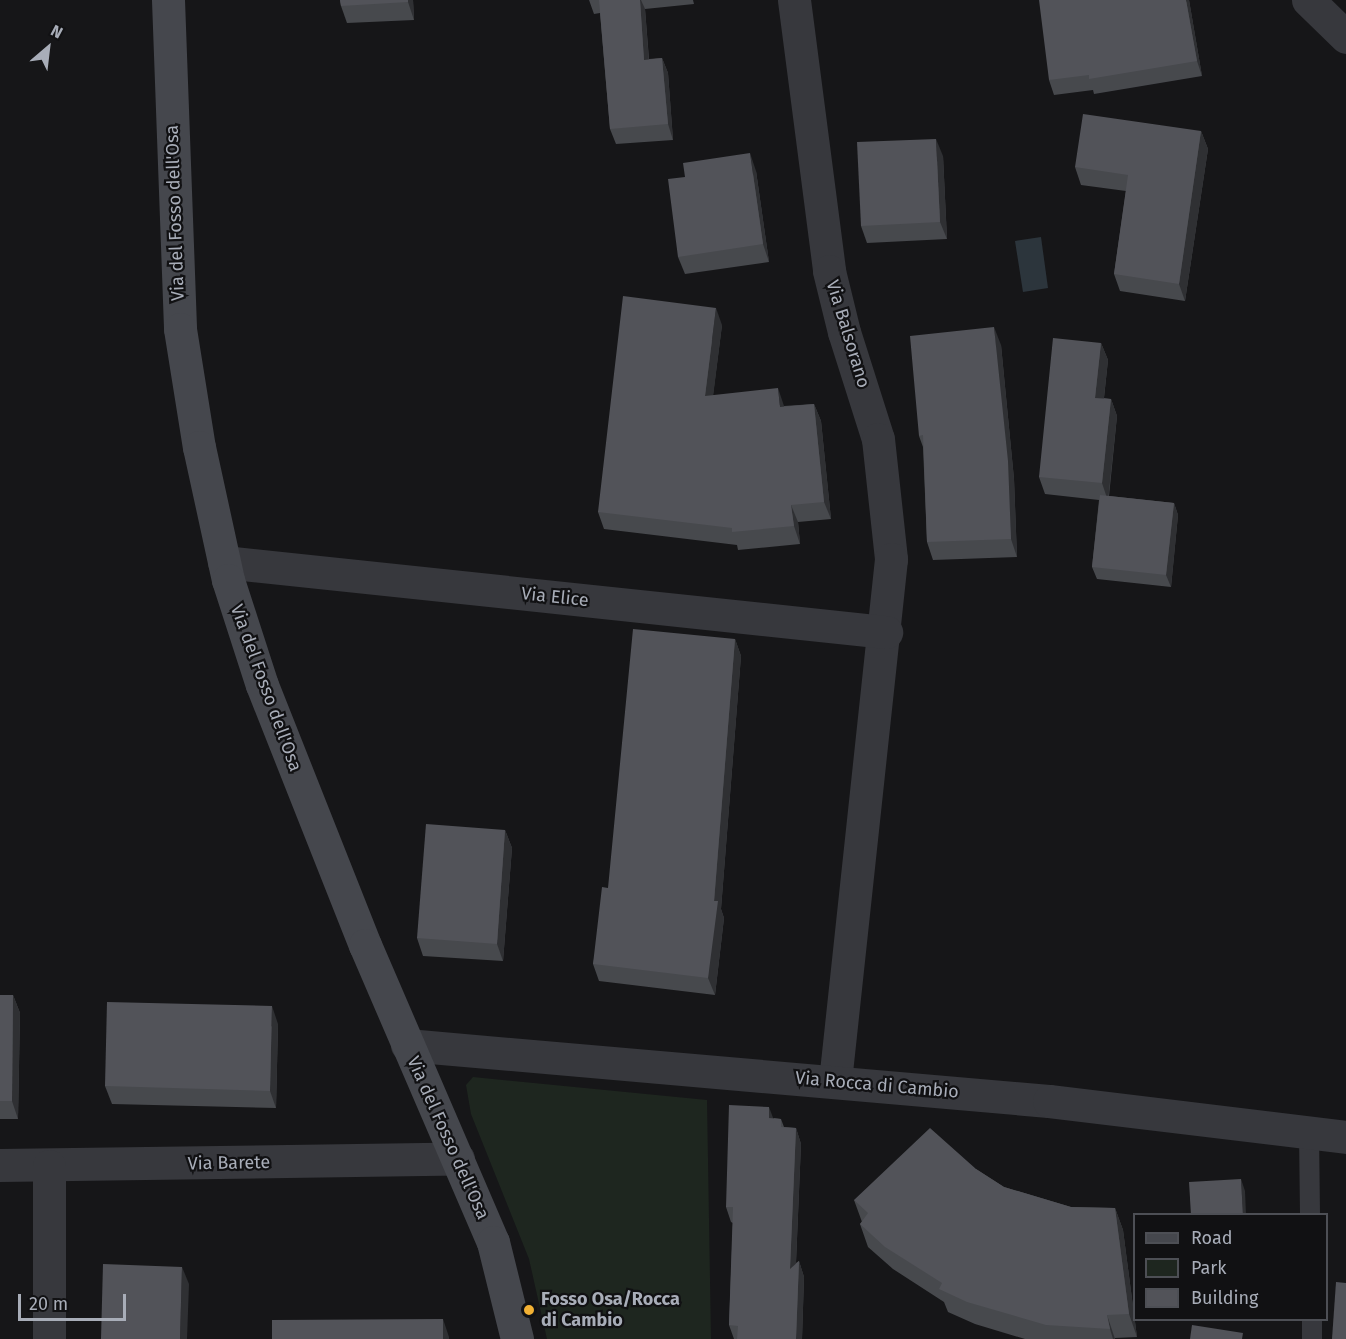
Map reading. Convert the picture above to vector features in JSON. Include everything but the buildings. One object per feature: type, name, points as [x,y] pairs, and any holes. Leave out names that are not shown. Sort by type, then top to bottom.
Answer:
[{"type":"street","name":"Via del Fosso dell'Osa","points":[[168,0],[180,329],[194,418],[224,562],[262,685],[407,1045],[458,1159],[498,1257],[516,1339]]},
{"type":"street","name":"Via Balsorano","points":[[794,0],[835,302],[867,397],[883,464],[891,559],[886,632],[835,1080]]},
{"type":"street","points":[[1308,0],[1346,37]]},
{"type":"street","name":"Via Elice","points":[[224,562],[886,632]]},
{"type":"street","name":"Via Rocca di Cambio","points":[[407,1045],[835,1080],[1049,1101],[1346,1137]]},
{"type":"street","name":"Via Barete","points":[[0,1165],[458,1159]]},
{"type":"street","points":[[49,1166],[49,1339]]},
{"type":"lane","points":[[1308,1132],[1310,1213]]},
{"type":"lane","points":[[1312,1321],[1312,1339]]},
{"type":"green space","points":[[473,1077],[707,1100],[711,1339],[547,1339],[529,1259],[471,1114],[466,1085]]},
{"type":"shaded area","points":[[1041,237],[1048,288],[1023,292],[1015,241]]},
{"type":"place","name":"Fosso Osa/Rocca di Cambio","points":[[529,1310]]}]
